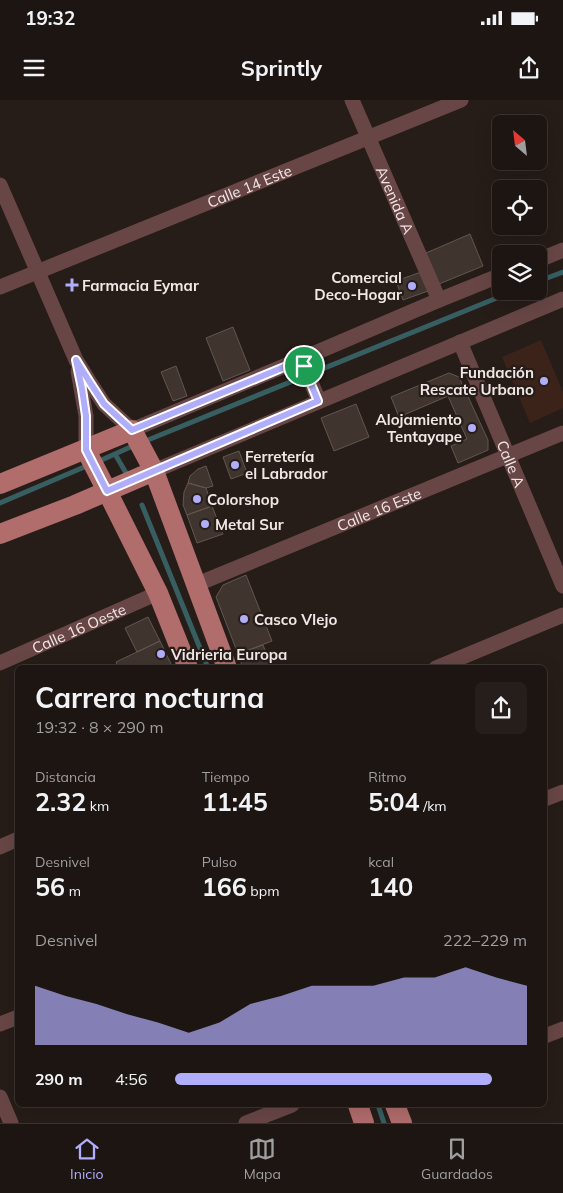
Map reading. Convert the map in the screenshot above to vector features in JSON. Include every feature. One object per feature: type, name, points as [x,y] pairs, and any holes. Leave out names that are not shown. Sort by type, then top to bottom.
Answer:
[{"type":"main road","points":[[0,484],[90,459],[133,432],[150,463],[226,665]]},
{"type":"main road","points":[[90,459],[158,593],[187,665]]},
{"type":"main road","points":[[0,534],[107,491],[150,463]]},
{"type":"main road","points":[[359,1107],[364,1123]]},
{"type":"main road","points":[[396,1107],[402,1123]]},
{"type":"street","name":"Avenida A","points":[[352,100],[439,300]]},
{"type":"street","name":"Calle 14 Este","points":[[0,288],[461,100]]},
{"type":"street","points":[[0,185],[76,360],[104,404],[133,432],[303,363],[439,300],[492,279]]},
{"type":"street","points":[[547,257],[563,250]]},
{"type":"street","points":[[150,463],[318,401],[563,299]]},
{"type":"street","name":"Calle A","points":[[460,342],[563,586]]},
{"type":"street","points":[[76,360],[86,416],[90,459]]},
{"type":"street","points":[[303,363],[318,401]]},
{"type":"street","name":"Calle 16 Este","points":[[196,585],[563,433]]},
{"type":"street","name":"Calle 16 Oeste","points":[[0,663],[158,593]]},
{"type":"street","points":[[443,665],[563,615]]},
{"type":"street","points":[[547,798],[563,792]]},
{"type":"street","points":[[0,846],[15,840]]},
{"type":"street","points":[[0,1024],[15,1018]]},
{"type":"street","points":[[547,1035],[563,1029]]},
{"type":"street","points":[[0,1097],[11,1123]]},
{"type":"street","points":[[246,1123],[287,1107]]},
{"type":"shaded area","points":[[541,340],[563,392],[563,408],[530,423],[502,357]]},
{"type":"building","points":[[470,234],[483,266],[439,284],[426,253]]},
{"type":"building","name":"Comercial Deco-Hogar","points":[[421,272],[428,291],[403,300],[396,281]]},
{"type":"building","points":[[233,327],[250,370],[223,381],[206,338]]},
{"type":"building","points":[[176,366],[187,396],[173,401],[161,372]]},
{"type":"building","name":"Alojamiento Tentayape","points":[[449,373],[459,377],[488,440],[488,450],[458,463],[451,446],[467,439],[448,396],[399,417],[391,397]]},
{"type":"building","points":[[356,404],[369,437],[334,451],[321,418]]},
{"type":"building","name":"Ferretería el Labrador","points":[[239,451],[247,473],[231,479],[223,457]]},
{"type":"building","points":[[206,466],[213,486],[206,488],[188,483],[190,476],[198,469]]},
{"type":"building","name":"Colorshop","points":[[188,483],[206,488],[212,506],[187,515],[183,505],[184,492]]},
{"type":"building","name":"Metal Sur","points":[[212,506],[223,534],[197,543],[187,515]]},
{"type":"building","name":"Casco VIejo","points":[[246,575],[272,641],[238,654],[216,597],[223,585]]},
{"type":"building","points":[[148,617],[160,641],[137,652],[125,628]]},
{"type":"building","points":[[160,641],[171,664],[117,665],[116,662]]},
{"type":"building","points":[[263,645],[271,665],[242,665],[238,654]]},
{"type":"waterway","points":[[547,278],[563,272]]},
{"type":"waterway","points":[[143,442],[492,300]]},
{"type":"waterway","points":[[97,462],[135,445]]},
{"type":"waterway","points":[[115,454],[126,473]]},
{"type":"waterway","points":[[0,503],[89,465]]},
{"type":"waterway","points":[[142,505],[207,665]]},
{"type":"waterway","points":[[379,1107],[384,1123]]},
{"type":"place","name":"Farmacia Eymar","points":[[72,285]]},
{"type":"place","name":"Comercial Deco-Hogar","points":[[412,286]]},
{"type":"place","name":"Fundación Rescate Urbano","points":[[544,381]]},
{"type":"place","name":"Alojamiento Tentayape","points":[[472,428]]},
{"type":"place","name":"Ferretería el Labrador","points":[[235,465]]},
{"type":"place","name":"Colorshop","points":[[197,499]]},
{"type":"place","name":"Metal Sur","points":[[205,524]]},
{"type":"place","name":"Casco VIejo","points":[[244,619]]},
{"type":"place","name":"Vidrieria Europa","points":[[161,654]]},
{"type":"route","points":[[76,360],[104,404],[132,430],[301,360],[304,366],[318,401],[107,491],[86,450],[86,416],[76,360]]}]
